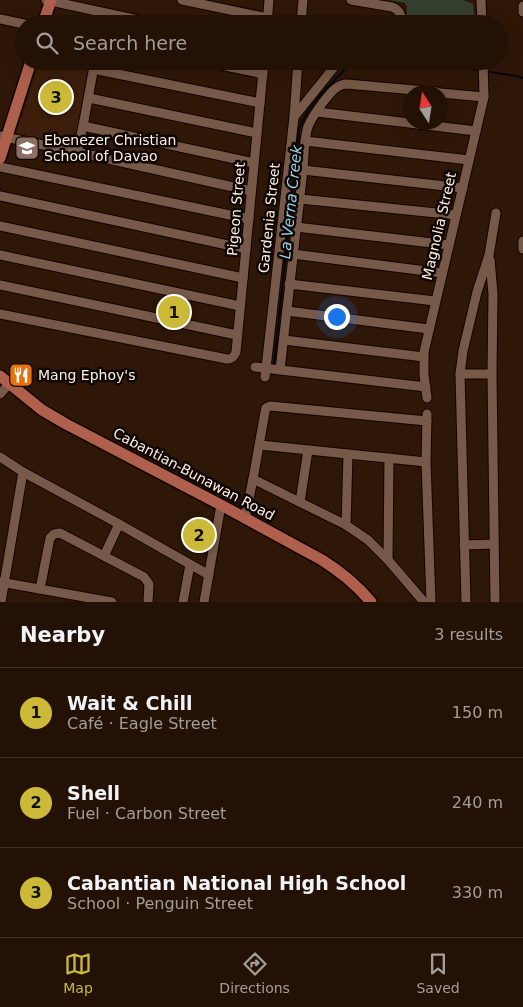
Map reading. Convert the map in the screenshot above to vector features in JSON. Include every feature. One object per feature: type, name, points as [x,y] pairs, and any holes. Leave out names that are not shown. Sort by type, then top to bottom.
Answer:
[{"type":"main road","points":[[45,15],[49,0]]},
{"type":"main road","points":[[0,158],[3,137],[28,70]]},
{"type":"main road","name":"Cabantian-Bunawan Road","points":[[3,379],[42,410],[66,424],[322,560],[351,581],[371,602]]},
{"type":"street","points":[[49,0],[89,4],[126,15]]},
{"type":"street","points":[[182,0],[243,15]]},
{"type":"street","points":[[268,15],[269,0]]},
{"type":"street","points":[[303,15],[304,0]]},
{"type":"street","points":[[351,0],[392,7],[398,10],[401,15]]},
{"type":"street","points":[[481,0],[482,15]]},
{"type":"street","points":[[523,6],[523,12]]},
{"type":"street","points":[[0,19],[15,22]]},
{"type":"street","points":[[77,152],[93,70]]},
{"type":"street","points":[[116,70],[260,103]]},
{"type":"street","points":[[244,70],[263,74]]},
{"type":"street","name":"Pigeon Street","points":[[0,314],[227,359],[233,358],[236,352],[238,334],[263,70]]},
{"type":"street","name":"Gardenia Street","points":[[266,373],[297,70]]},
{"type":"street","points":[[294,117],[332,70]]},
{"type":"street","name":"Magnolia Street","points":[[427,398],[424,357],[484,97],[483,70]]},
{"type":"street","points":[[280,370],[305,141],[310,121],[336,88],[341,85],[403,89]]},
{"type":"street","points":[[448,94],[484,97]]},
{"type":"street","points":[[88,98],[257,133]]},
{"type":"street","points":[[317,112],[476,131]]},
{"type":"street","points":[[83,126],[254,163]]},
{"type":"street","points":[[3,137],[251,191]]},
{"type":"street","points":[[305,141],[470,160]]},
{"type":"street","points":[[0,167],[248,219]]},
{"type":"street","points":[[303,170],[462,188]]},
{"type":"street","points":[[0,196],[246,249]]},
{"type":"street","points":[[300,199],[456,215]]},
{"type":"street","points":[[466,602],[460,374],[463,352],[477,292],[490,255],[496,213]]},
{"type":"street","points":[[0,226],[243,278]]},
{"type":"street","points":[[296,227],[449,245]]},
{"type":"street","points":[[523,241],[523,249]]},
{"type":"street","points":[[293,254],[442,273]]},
{"type":"street","points":[[0,255],[240,306]]},
{"type":"street","points":[[490,255],[493,294],[492,374],[495,602]]},
{"type":"street","points":[[289,284],[436,301]]},
{"type":"street","points":[[0,285],[238,334]]},
{"type":"street","points":[[477,292],[493,294]]},
{"type":"street","points":[[287,311],[429,329]]},
{"type":"street","points":[[284,340],[424,357]]},
{"type":"street","points":[[255,367],[266,373],[280,370],[426,387]]},
{"type":"street","points":[[460,374],[492,374]]},
{"type":"street","points":[[0,394],[3,379]]},
{"type":"street","points":[[245,518],[266,408],[270,406],[427,418],[426,462],[431,602]]},
{"type":"street","points":[[260,444],[426,462]]},
{"type":"street","points":[[300,502],[308,450]]},
{"type":"street","points":[[346,525],[348,454]]},
{"type":"street","points":[[0,458],[208,575]]},
{"type":"street","points":[[388,458],[388,560]]},
{"type":"street","points":[[1,602],[2,583],[23,472]]},
{"type":"street","points":[[253,480],[346,525],[368,540],[424,602]]},
{"type":"street","points":[[204,602],[221,505]]},
{"type":"street","points":[[104,556],[119,524]]},
{"type":"street","points":[[40,589],[50,538],[60,532],[144,578],[148,584],[148,602]]},
{"type":"street","points":[[464,545],[494,544]]},
{"type":"street","points":[[183,602],[190,565]]},
{"type":"street","points":[[2,583],[112,602]]},
{"type":"shaded area","points":[[37,70],[90,70],[75,146],[16,134]]},
{"type":"green space","points":[[389,0],[463,0],[473,4],[474,15],[407,15],[405,3]]},
{"type":"waterway","name":"La Verna Creek","points":[[274,364],[299,130],[314,103],[344,70]]},
{"type":"waterway","name":"La Verna Creek","points":[[490,72],[523,78]]},
{"type":"place","name":"Cabantian National High School","points":[[56,97]]},
{"type":"place","name":"Ebenezer Christian School of Davao","points":[[27,148]]},
{"type":"place","name":"Wait & Chill","points":[[174,312]]},
{"type":"place","name":"Mang Ephoy's","points":[[21,375]]},
{"type":"place","name":"Shell","points":[[199,535]]}]
